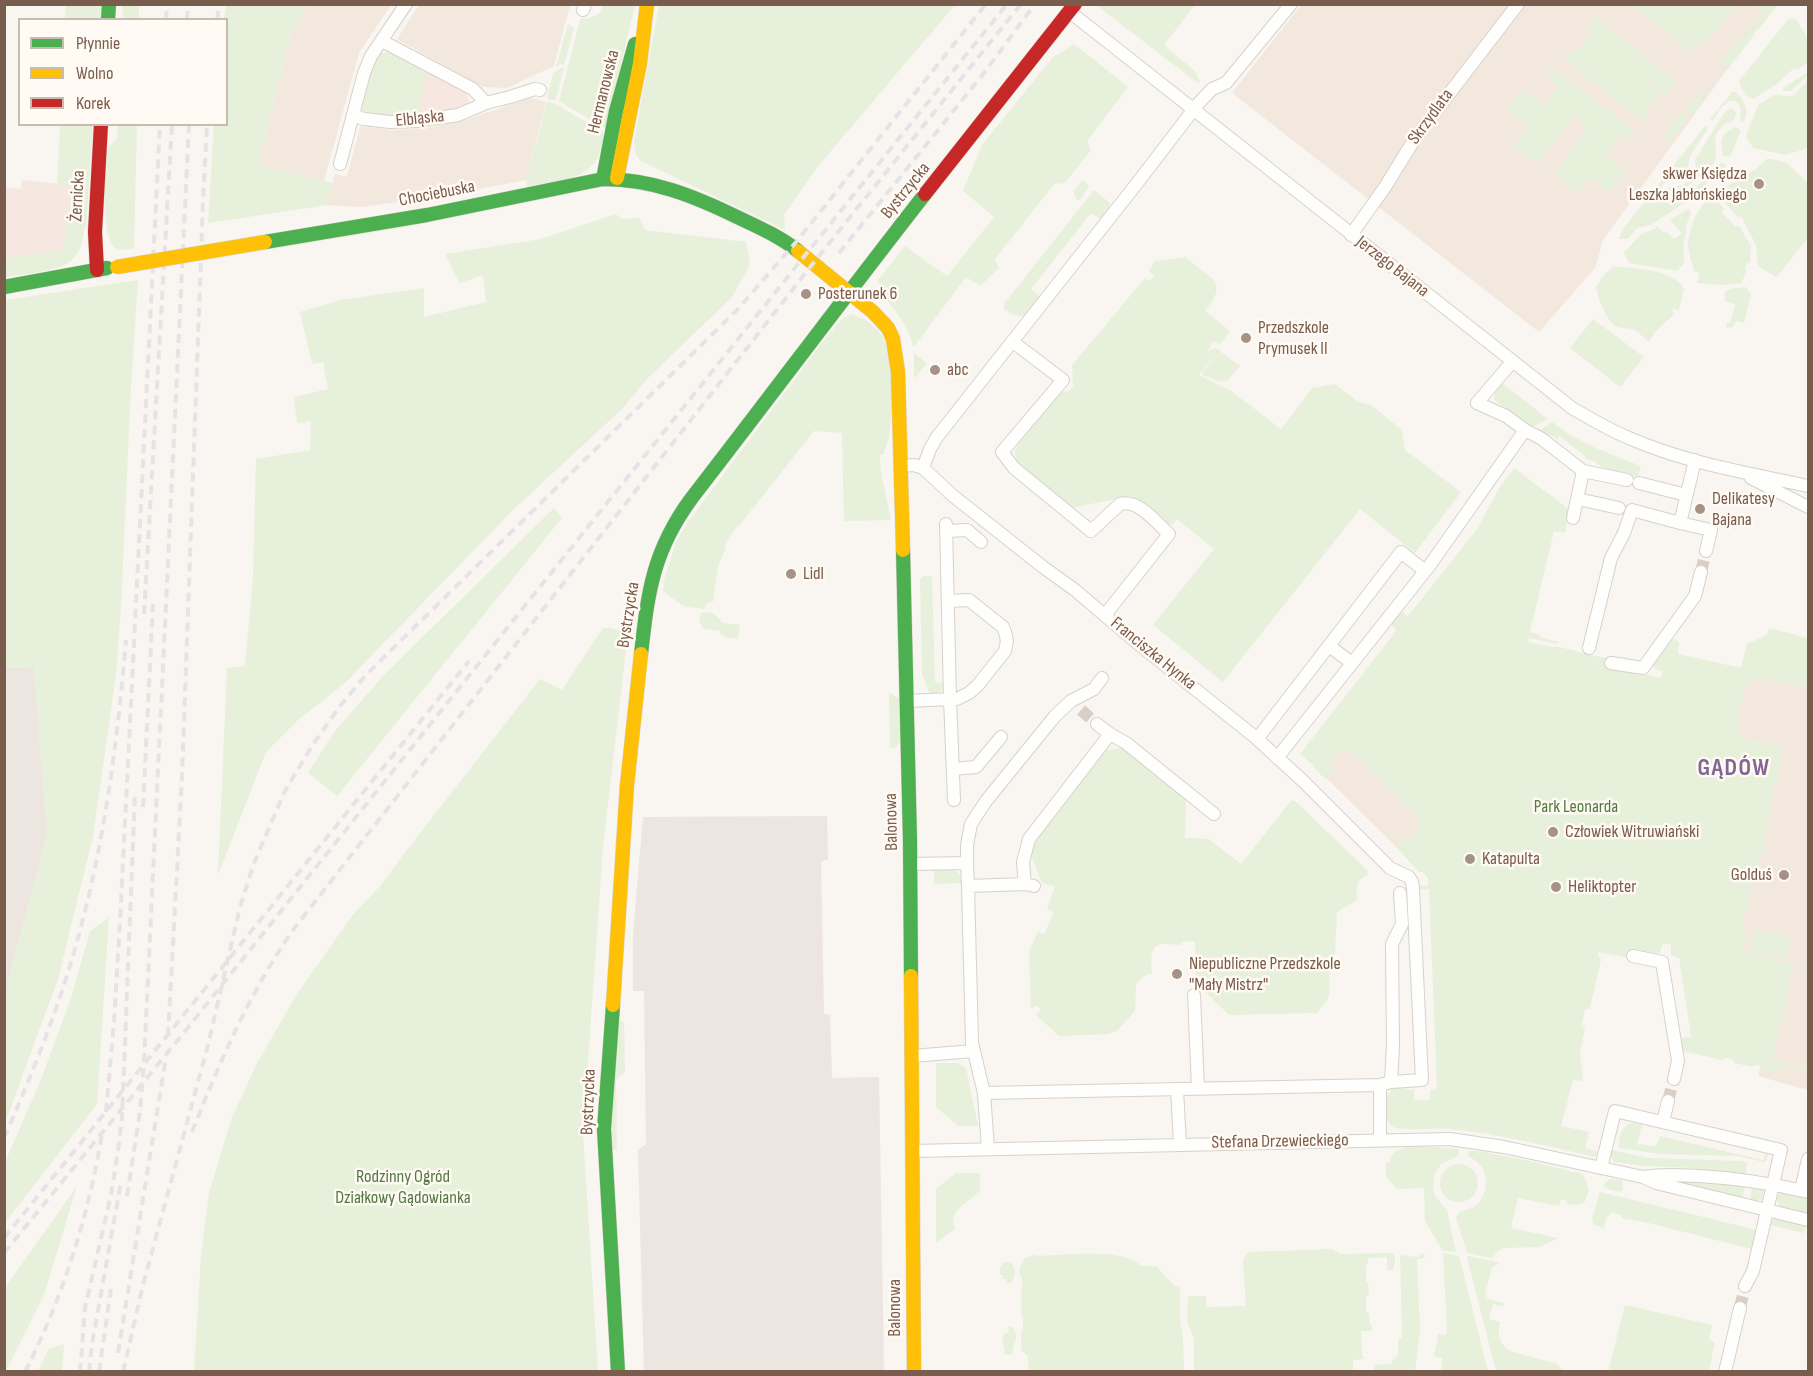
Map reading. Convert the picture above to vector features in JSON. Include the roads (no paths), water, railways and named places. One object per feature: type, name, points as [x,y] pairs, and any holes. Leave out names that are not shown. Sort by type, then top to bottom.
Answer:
[{"type":"street","points":[[340,164],[364,72],[371,56],[406,4]]},
{"type":"street","points":[[901,466],[914,465],[923,468],[937,437],[1193,110],[1212,89],[1226,83],[1291,4]]},
{"type":"street","name":"Skrzydlata","points":[[1351,235],[1385,187],[1416,137],[1518,4]]},
{"type":"street","name":"Jerzego Bajana","points":[[1072,8],[1193,110],[1565,403],[1601,425],[1639,442],[1742,473],[1809,486]]},
{"type":"street","name":"Bystrzycka","points":[[618,1371],[604,1130],[606,1090],[627,775],[643,640],[659,556],[680,514],[848,292],[1072,8]]},
{"type":"street","name":"Hermanowska","points":[[617,178],[640,63],[646,10]]},
{"type":"street","name":"Hermanowska","points":[[603,179],[629,63],[646,10]]},
{"type":"street","points":[[382,41],[474,89],[486,103]]},
{"type":"street","name":"Elbląska","points":[[353,115],[364,119],[390,122],[417,121],[458,114],[486,103],[536,89],[540,90]]},
{"type":"street","name":"Żernicka","points":[[97,270],[94,232],[101,126]]},
{"type":"street","name":"Chociebuska","points":[[4,287],[438,213],[617,178],[656,184],[696,198],[775,235],[848,292]]},
{"type":"street","name":"Balonowa","points":[[848,292],[883,322],[890,333],[895,345],[898,372],[910,864],[914,1371]]},
{"type":"street","points":[[1013,342],[1063,380],[1002,452],[1014,468],[1091,531],[1120,504],[1126,503],[1137,506],[1168,534],[1104,615]]},
{"type":"street","points":[[1512,362],[1477,403],[1506,416],[1583,471],[1686,495]]},
{"type":"street","points":[[1277,758],[1425,571],[1525,430]]},
{"type":"street","points":[[1680,522],[1695,460]]},
{"type":"street","name":"Franciszka Hynka","points":[[923,468],[952,495],[1075,590],[1257,739],[1303,781],[1390,868],[1404,874],[1412,882],[1414,906]]},
{"type":"street","points":[[1573,518],[1583,471]]},
{"type":"street","name":"Jerzego Bajana","points":[[1742,473],[1809,507]]},
{"type":"street","points":[[1578,498],[1619,508]]},
{"type":"street","points":[[1589,648],[1611,558],[1624,533],[1632,510],[1711,530],[1706,551]]},
{"type":"street","points":[[954,800],[946,528],[967,530],[981,542]]},
{"type":"street","points":[[1257,739],[1401,552],[1425,571]]},
{"type":"street","points":[[1611,663],[1643,668],[1695,596],[1701,572]]},
{"type":"street","points":[[907,701],[957,699],[969,693],[1005,651],[1007,641],[1003,627],[969,600],[948,601]]},
{"type":"street","points":[[1329,645],[1352,663]]},
{"type":"street","points":[[988,1149],[984,1094],[973,1051],[968,834],[976,815],[1036,738],[1055,716],[1076,706],[1102,678]]},
{"type":"street","points":[[1097,724],[1133,749],[1214,814]]},
{"type":"street","points":[[968,886],[1029,885],[1023,862],[1029,839],[1110,734]]},
{"type":"street","points":[[953,769],[976,767],[1001,737]]},
{"type":"street","points":[[910,864],[967,863]]},
{"type":"street","points":[[1380,1139],[1385,1084],[1393,1045],[1392,944],[1402,924],[1400,893]]},
{"type":"street","points":[[984,1094],[1385,1084],[1422,1080],[1414,906],[1401,907]]},
{"type":"street","points":[[1633,956],[1662,962],[1678,1060],[1674,1079]]},
{"type":"street","points":[[1194,995],[1198,1088]]},
{"type":"street","points":[[912,1056],[973,1051]]},
{"type":"street","points":[[1177,1089],[1180,1144]]},
{"type":"street","points":[[1663,1122],[1668,1101]]},
{"type":"street","points":[[1601,1168],[1615,1111],[1781,1150],[1753,1271],[1745,1286]]},
{"type":"street","name":"Stefana Drzewieckiego","points":[[912,1151],[1450,1139],[1480,1142],[1643,1177],[1656,1183],[1809,1220]]},
{"type":"street","points":[[1805,1191],[1809,1159]]},
{"type":"street","name":"Stefana Drzewieckiego","points":[[1643,1177],[1672,1175],[1738,1178],[1805,1191]]},
{"type":"street","points":[[1725,1371],[1740,1308]]},
{"type":"tunnel","points":[[1701,572],[1706,551]]},
{"type":"tunnel","points":[[1081,710],[1097,724]]},
{"type":"tunnel","points":[[1668,1101],[1674,1079]]},
{"type":"tunnel","points":[[1740,1308],[1745,1286]]},
{"type":"railway","points":[[166,18],[167,4]]},
{"type":"railway","points":[[187,18],[188,4]]},
{"type":"railway","points":[[217,18],[219,4]]},
{"type":"railway","points":[[123,1372],[143,1285],[208,1045],[240,907],[254,863],[285,791],[312,746],[340,706],[366,675],[738,309],[797,241],[986,4]]},
{"type":"railway","points":[[4,1253],[182,1035],[1007,4]]},
{"type":"railway","points":[[192,1132],[238,1025],[265,975],[296,926],[818,257],[1021,4]]},
{"type":"railway","points":[[839,253],[984,73],[1035,4]]},
{"type":"railway","points":[[106,1112],[120,922],[160,126]]},
{"type":"railway","points":[[144,614],[172,126]]},
{"type":"railway","points":[[127,1196],[140,1112],[144,1062],[189,126]]},
{"type":"railway","points":[[168,1036],[182,776],[207,126]]},
{"type":"railway","points":[[143,807],[153,604]]},
{"type":"railway","points":[[4,1138],[49,1027],[83,920],[107,801],[126,640]]},
{"type":"railway","points":[[4,1238],[469,661]]},
{"type":"railway","points":[[80,1372],[85,1308],[111,1195],[122,1117],[135,794]]},
{"type":"railway","points":[[118,1353],[166,1057]]},
{"type":"railway","points":[[25,1372],[51,1315],[73,1255],[90,1194],[102,1133]]},
{"type":"railway","points":[[89,1372],[121,1182]]},
{"type":"railway","points":[[99,1372],[111,1288]]},
{"type":"place","name":"skwer Księdza Leszka Jabłońskiego","points":[[1759,184]]},
{"type":"place","name":"Posterunek 6","points":[[806,294]]},
{"type":"place","name":"Przedszkole Prymusek II","points":[[1246,338]]},
{"type":"place","name":"abc","points":[[935,370]]},
{"type":"place","name":"Delikatesy Bajana","points":[[1700,509]]},
{"type":"place","name":"Lidl","points":[[791,574]]},
{"type":"place","name":"Człowiek Witruwiański","points":[[1553,832]]},
{"type":"place","name":"Katapulta","points":[[1470,859]]},
{"type":"place","name":"Golduś","points":[[1784,875]]},
{"type":"place","name":"Heliktopter","points":[[1556,887]]},
{"type":"place","name":"Niepubliczne Przedszkole \"Mały Mistrz\"","points":[[1177,974]]},
{"type":"district","name":"GĄDÓW","points":[[1734,769]]},
{"type":"park label","name":"Park Leonarda","points":[[1576,807]]},
{"type":"park label","name":"Rodzinny Ogród Działkowy Gądowianka","points":[[403,1187]]}]
